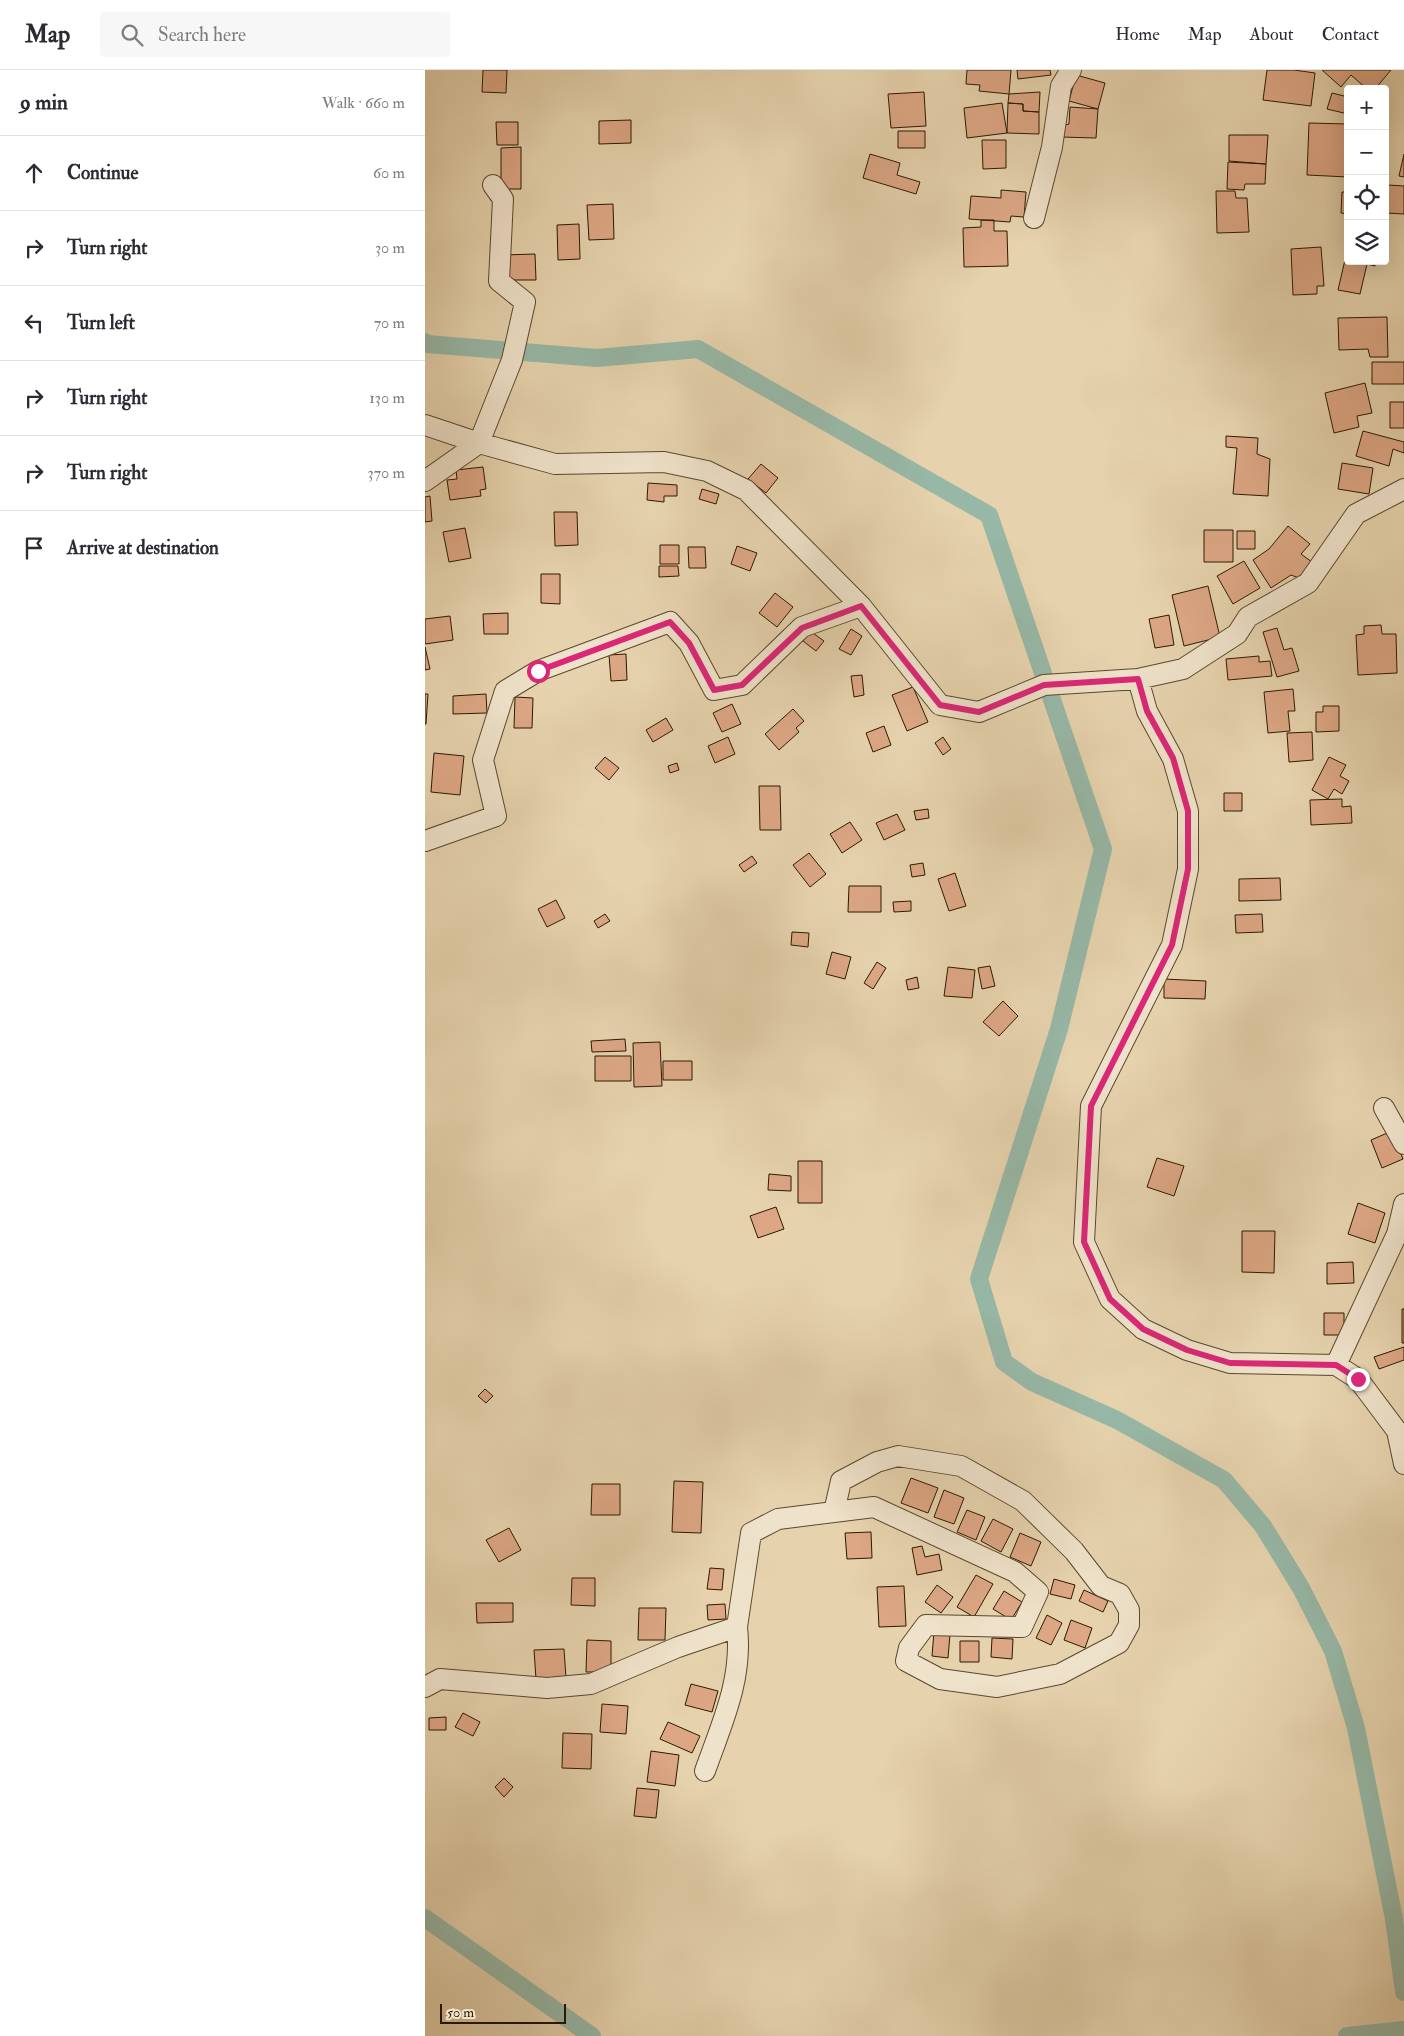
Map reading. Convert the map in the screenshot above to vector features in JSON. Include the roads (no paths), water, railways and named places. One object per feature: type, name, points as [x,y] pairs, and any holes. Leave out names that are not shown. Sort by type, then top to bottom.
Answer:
[{"type":"street","points":[[1034,218],[1052,146],[1061,86],[1071,70]]},
{"type":"street","points":[[425,481],[479,443],[512,360],[525,302],[499,281],[503,200],[493,185]]},
{"type":"street","points":[[425,424],[479,443],[555,464],[665,462],[707,471],[746,490],[861,606],[940,705],[979,712],[1044,685],[1138,679],[1183,669],[1237,634],[1248,617],[1308,583],[1356,514],[1404,489]]},
{"type":"street","points":[[425,841],[496,816],[483,760],[505,691],[538,671],[670,622],[689,643],[714,690],[742,685],[802,628],[861,606]]},
{"type":"street","points":[[1138,679],[1147,711],[1173,758],[1188,811],[1188,869],[1172,945],[1091,1106],[1084,1242],[1110,1299],[1143,1329],[1187,1350],[1230,1363],[1336,1365],[1358,1379],[1397,1431],[1404,1464]]},
{"type":"street","points":[[1384,1108],[1404,1144]]},
{"type":"street","points":[[1336,1365],[1397,1234],[1404,1204]]},
{"type":"street","points":[[705,1771],[734,1689],[740,1649],[737,1628],[751,1533],[778,1519],[834,1512],[873,1506],[1015,1572],[1037,1592],[1022,1627],[926,1625],[909,1648],[906,1661],[940,1679],[997,1687],[1060,1674],[1119,1643],[1129,1625],[1129,1610],[1120,1594],[1101,1586],[1074,1551],[1023,1501],[961,1466],[898,1456],[877,1462],[841,1481],[834,1512]]},
{"type":"street","points":[[425,1687],[440,1679],[547,1688],[591,1684],[678,1647],[737,1628]]},
{"type":"waterway","points":[[425,342],[427,344],[597,358],[698,349],[989,515],[1103,849],[1059,1029],[979,1279],[1004,1362],[1032,1382],[1117,1420],[1224,1480],[1263,1526],[1301,1588],[1333,1651],[1356,1728],[1394,1919],[1404,1992]]},
{"type":"waterway","points":[[425,1918],[592,2036]]},
{"type":"waterway","points":[[1347,2036],[1404,2030]]}]
